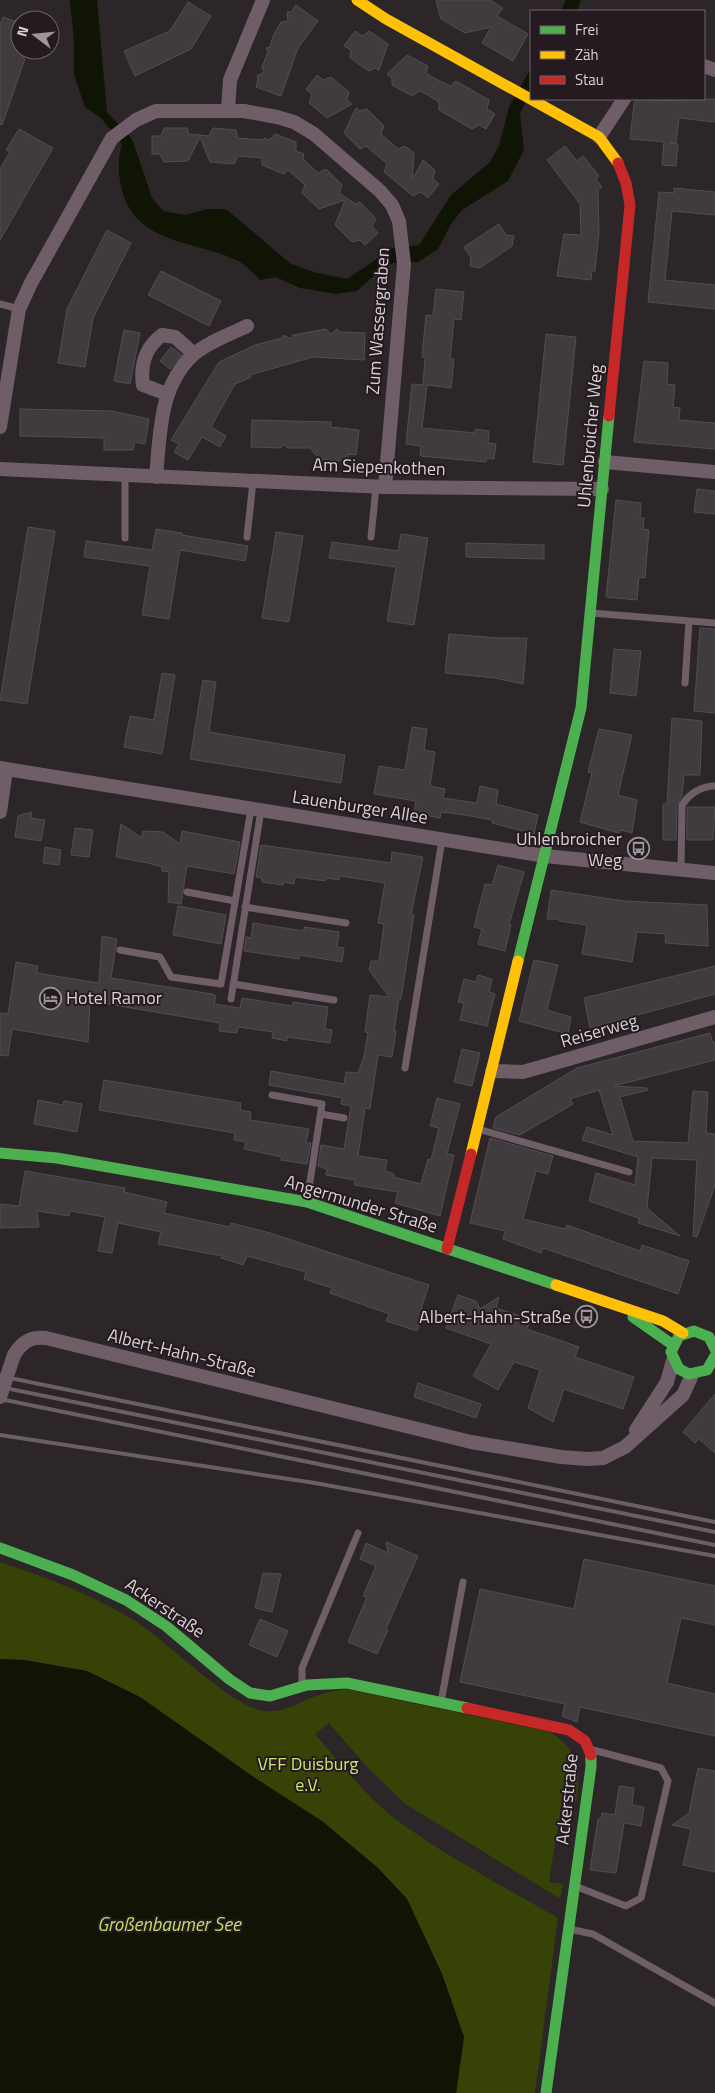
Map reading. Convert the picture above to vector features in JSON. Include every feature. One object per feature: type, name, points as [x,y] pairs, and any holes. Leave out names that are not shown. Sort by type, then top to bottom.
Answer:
[{"type":"street","points":[[228,110],[230,80],[263,0]]},
{"type":"street","name":"Uhlenbroicher Weg","points":[[357,0],[530,98]]},
{"type":"street","name":"Uhlenbroicher Weg","points":[[447,1249],[581,708],[630,205],[627,180],[621,164],[599,137],[533,100]]},
{"type":"street","points":[[599,137],[623,100]]},
{"type":"street","name":"Zum Wassergraben","points":[[0,427],[19,309],[31,283],[112,138],[128,124],[156,110],[228,110],[277,117],[294,122],[314,134],[380,191],[392,205],[399,221],[404,264],[381,487]]},
{"type":"street","points":[[156,477],[167,394],[184,364],[194,354],[247,326]]},
{"type":"street","points":[[167,394],[143,385],[141,373],[144,357],[150,343],[162,335],[175,337],[194,354]]},
{"type":"street","points":[[605,462],[715,472]]},
{"type":"street","name":"Am Siepenkothen","points":[[0,469],[381,487],[602,489]]},
{"type":"street","points":[[0,812],[3,769]]},
{"type":"street","name":"Lauenburger Allee","points":[[3,769],[545,856],[715,873]]},
{"type":"street","name":"Reiserweg","points":[[492,1071],[523,1072],[715,1018]]},
{"type":"street","name":"Angermunder Straße","points":[[0,1153],[67,1159],[307,1202],[663,1321],[683,1333],[700,1332],[714,1345]]},
{"type":"street","name":"Angermunder Straße","points":[[616,1305],[673,1344]]},
{"type":"street","points":[[625,1447],[668,1382],[673,1360],[673,1344],[683,1333]]},
{"type":"street","name":"Albert-Hahn-Straße","points":[[0,1397],[14,1355],[19,1347],[28,1340],[37,1337],[471,1442],[561,1457],[588,1459],[603,1458],[625,1447],[682,1395],[692,1375]]},
{"type":"street","points":[[673,1360],[680,1370],[692,1375],[702,1373],[714,1363]]},
{"type":"street","name":"Ackerstraße","points":[[0,1548],[36,1560],[108,1591],[168,1627],[242,1689],[258,1695],[275,1696],[302,1686],[323,1682],[347,1683],[560,1727],[576,1733],[586,1740],[592,1750],[592,1767],[546,2093]]},
{"type":"lane","points":[[0,304],[19,309]]},
{"type":"lane","points":[[125,476],[125,538]]},
{"type":"lane","points":[[247,537],[252,482]]},
{"type":"lane","points":[[370,537],[381,487]]},
{"type":"lane","points":[[590,613],[715,623]]},
{"type":"lane","points":[[685,683],[689,621]]},
{"type":"lane","points":[[680,871],[682,805],[686,798],[706,786],[715,786]]},
{"type":"lane","points":[[120,950],[160,957],[171,977],[221,984],[235,901],[256,810]]},
{"type":"lane","points":[[231,999],[245,908],[256,810]]},
{"type":"lane","points":[[405,1068],[442,840]]},
{"type":"lane","points":[[187,892],[235,901]]},
{"type":"lane","points":[[245,908],[346,922]]},
{"type":"lane","points":[[233,984],[334,1000]]},
{"type":"lane","points":[[272,1095],[322,1104],[307,1202]]},
{"type":"lane","points":[[321,1114],[344,1118]]},
{"type":"lane","points":[[478,1129],[628,1172]]},
{"type":"lane","points":[[302,1686],[302,1668],[358,1533]]},
{"type":"lane","points":[[441,1702],[463,1582]]},
{"type":"lane","points":[[574,1886],[626,1906],[641,1898],[668,1781],[661,1768],[592,1750]]},
{"type":"lane","points":[[568,1928],[593,1934],[715,2002]]},
{"type":"green space","name":"VFF Duisburg e.V.","points":[[0,1562],[68,1587],[132,1619],[217,1686],[251,1707],[265,1711],[279,1710],[312,1697],[345,1689],[550,1732],[560,1739],[567,1746],[576,1762],[578,1791],[576,1802],[562,1800],[549,1882],[563,1884],[559,1898],[404,1803],[368,1768],[329,1723],[315,1734],[362,1789],[394,1818],[454,1858],[558,1918],[535,2093],[456,2093],[464,2037],[442,1974],[407,1899],[378,1868],[322,1821],[255,1778],[140,1697],[87,1671],[24,1660],[0,1659]]},
{"type":"water","points":[[70,0],[97,0],[107,112],[132,139],[152,198],[163,211],[186,215],[207,209],[226,209],[291,264],[317,273],[347,279],[393,248],[419,245],[451,195],[489,163],[499,146],[509,107],[530,70],[530,95],[520,113],[524,150],[508,181],[462,210],[451,224],[438,249],[418,262],[393,263],[377,273],[357,291],[336,294],[300,288],[276,277],[260,280],[240,262],[156,233],[131,211],[120,182],[119,163],[122,144],[101,118],[85,107],[74,75],[74,42]]},
{"type":"water","points":[[566,0],[581,0],[577,10],[561,10]]},
{"type":"water","name":"Großenbaumer See","points":[[0,1659],[24,1660],[87,1671],[140,1697],[255,1778],[322,1821],[378,1868],[407,1899],[442,1974],[464,2037],[456,2093],[0,2093]]},
{"type":"building","points":[[436,0],[490,0],[503,8],[497,16],[528,34],[513,61],[482,43],[491,27],[465,33],[441,19]]},
{"type":"building","points":[[188,2],[211,16],[191,49],[135,76],[124,51],[170,31]]},
{"type":"building","points":[[296,5],[318,21],[298,48],[281,96],[256,87],[257,76],[264,72],[262,67],[268,52],[266,48],[270,47],[273,36],[281,22],[288,21],[287,12],[291,12]]},
{"type":"building","points":[[3,17],[10,19],[10,60],[25,60],[2,125],[0,124],[0,25]]},
{"type":"building","points":[[355,31],[362,36],[369,31],[388,44],[379,70],[375,68],[369,71],[350,58],[351,50],[344,46]]},
{"type":"building","points":[[407,55],[428,66],[426,73],[434,78],[450,86],[456,81],[489,100],[487,109],[495,114],[486,129],[479,125],[472,129],[439,110],[439,102],[428,95],[419,91],[412,96],[392,85],[392,78],[387,74]]},
{"type":"building","points":[[317,75],[323,80],[331,77],[349,92],[347,100],[352,104],[327,118],[309,103],[312,95],[306,89]]},
{"type":"building","points":[[715,99],[715,122],[679,118],[676,143],[670,143],[678,144],[676,166],[662,165],[664,142],[630,139],[634,104],[636,100],[680,101]]},
{"type":"building","points":[[356,108],[360,111],[367,109],[384,126],[381,134],[398,149],[405,146],[414,153],[412,180],[423,160],[435,170],[433,179],[439,184],[428,198],[421,192],[413,196],[384,172],[387,164],[366,146],[360,149],[344,133]]},
{"type":"building","points":[[164,128],[187,128],[189,134],[209,136],[213,128],[236,130],[238,138],[263,140],[265,138],[269,140],[275,134],[296,142],[296,151],[304,154],[303,159],[318,173],[326,169],[342,185],[339,193],[356,204],[360,202],[376,219],[372,226],[378,233],[365,245],[360,240],[352,242],[335,225],[345,200],[319,209],[302,193],[305,185],[288,170],[284,174],[262,165],[262,158],[238,156],[234,164],[210,162],[200,137],[188,161],[164,162],[160,154],[152,154],[152,136],[161,136]]},
{"type":"building","points":[[19,129],[53,148],[0,240],[0,169],[10,152],[6,150]]},
{"type":"building","points":[[565,146],[577,161],[583,156],[599,176],[596,179],[602,187],[598,190],[599,233],[595,271],[592,271],[591,280],[557,276],[564,234],[581,235],[580,204],[547,160]]},
{"type":"building","points":[[674,188],[715,192],[715,215],[672,211],[665,280],[715,285],[715,309],[648,302],[659,192],[674,193]]},
{"type":"building","points":[[499,224],[506,235],[514,236],[512,246],[480,268],[470,266],[471,258],[464,247]]},
{"type":"building","points":[[107,230],[131,243],[93,318],[85,367],[58,363],[67,309]]},
{"type":"building","points":[[161,271],[221,301],[209,326],[148,295]]},
{"type":"building","points":[[436,289],[464,292],[461,320],[454,319],[450,359],[454,359],[451,388],[427,385],[422,428],[475,433],[475,429],[489,431],[488,443],[496,444],[494,459],[487,458],[486,462],[420,456],[421,446],[406,444],[412,384],[423,385],[425,358],[422,357],[426,315],[433,316]]},
{"type":"building","points":[[326,329],[331,334],[337,329],[340,332],[365,333],[364,360],[313,357],[250,375],[251,377],[235,384],[211,427],[226,436],[220,447],[202,437],[188,460],[174,452],[179,444],[171,440],[219,362],[255,345],[282,338],[284,335],[291,339],[293,335]]},
{"type":"building","points":[[124,330],[140,333],[130,384],[114,381]]},
{"type":"building","points":[[546,334],[576,337],[563,465],[533,462]]},
{"type":"building","points":[[171,347],[182,355],[170,369],[160,361]]},
{"type":"building","points":[[644,361],[668,363],[667,384],[675,385],[673,407],[680,408],[679,420],[715,423],[715,449],[634,442]]},
{"type":"building","points":[[20,409],[112,411],[149,419],[145,444],[135,442],[133,450],[104,450],[104,438],[20,436]]},
{"type":"building","points":[[252,420],[331,422],[331,427],[359,430],[356,455],[348,454],[348,461],[320,460],[310,448],[288,448],[284,444],[281,448],[251,447]]},
{"type":"building","points":[[697,489],[715,491],[715,514],[694,512]]},
{"type":"building","points":[[616,500],[641,503],[640,518],[644,518],[643,529],[649,530],[645,578],[639,577],[637,600],[606,597]]},
{"type":"building","points":[[28,527],[55,531],[27,704],[0,700]]},
{"type":"building","points":[[156,529],[248,546],[245,561],[180,550],[169,619],[142,615],[150,566],[84,557],[86,541],[152,550]]},
{"type":"building","points":[[276,532],[303,536],[289,622],[262,618]]},
{"type":"building","points":[[401,534],[428,538],[414,625],[387,621],[396,567],[329,558],[332,542],[398,551]]},
{"type":"building","points":[[466,543],[544,545],[544,559],[466,557]]},
{"type":"building","points":[[700,628],[715,629],[715,713],[694,711]]},
{"type":"building","points":[[449,634],[527,638],[523,684],[495,678],[445,673]]},
{"type":"building","points":[[614,649],[641,651],[636,696],[610,693]]},
{"type":"building","points":[[162,673],[175,675],[162,754],[124,747],[130,716],[154,720]]},
{"type":"building","points":[[203,680],[216,682],[209,732],[345,755],[341,783],[190,759]]},
{"type":"building","points":[[672,718],[702,721],[700,775],[684,775],[682,796],[677,805],[676,840],[663,840],[663,804],[667,804]]},
{"type":"building","points":[[412,727],[427,729],[424,750],[435,752],[430,786],[445,789],[443,798],[477,803],[480,786],[498,790],[496,804],[538,815],[534,834],[492,823],[492,820],[465,815],[441,812],[440,818],[414,813],[416,801],[374,794],[379,766],[405,770]]},
{"type":"building","points":[[599,729],[632,735],[618,795],[637,800],[632,833],[620,830],[619,833],[580,822],[592,773],[588,772]]},
{"type":"building","points":[[687,807],[715,807],[713,840],[687,840]]},
{"type":"building","points":[[32,812],[31,818],[45,820],[41,841],[15,837],[18,816]]},
{"type":"building","points":[[121,824],[142,838],[143,831],[163,832],[180,844],[182,831],[240,842],[234,874],[187,866],[181,904],[168,902],[169,872],[162,871],[162,867],[148,863],[116,857]]},
{"type":"building","points":[[75,828],[93,830],[89,857],[71,855]]},
{"type":"building","points":[[261,845],[391,863],[392,852],[423,857],[411,915],[414,915],[394,1031],[396,1031],[392,1057],[378,1055],[370,1109],[365,1108],[358,1156],[387,1160],[385,1171],[394,1174],[393,1177],[421,1184],[428,1159],[431,1160],[439,1128],[430,1126],[437,1098],[460,1104],[447,1154],[454,1155],[440,1216],[395,1203],[398,1192],[354,1185],[355,1180],[326,1175],[327,1169],[318,1166],[321,1145],[344,1149],[351,1106],[341,1104],[342,1098],[269,1085],[271,1071],[344,1084],[346,1072],[358,1073],[364,1056],[368,1033],[365,1032],[370,995],[389,997],[369,970],[371,961],[379,961],[384,924],[378,923],[385,883],[340,876],[339,880],[326,878],[325,881],[295,877],[294,884],[284,882],[283,885],[262,882],[262,878],[256,877]]},
{"type":"building","points":[[45,847],[61,850],[59,865],[43,863]]},
{"type":"building","points":[[498,865],[524,872],[509,925],[511,925],[505,951],[478,944],[482,929],[474,927],[485,884],[492,885]]},
{"type":"building","points":[[551,890],[624,901],[707,905],[708,946],[665,943],[666,934],[637,932],[632,962],[582,954],[587,925],[559,921],[559,919],[547,919]]},
{"type":"building","points":[[178,906],[226,915],[221,944],[173,935]]},
{"type":"building","points":[[253,923],[304,931],[304,927],[339,932],[337,947],[344,948],[342,962],[300,955],[299,959],[244,951],[246,937],[251,938]]},
{"type":"building","points":[[102,936],[117,939],[111,978],[212,994],[216,996],[214,1004],[240,1008],[242,998],[292,1006],[293,1002],[328,1007],[325,1029],[332,1030],[330,1043],[287,1037],[287,1041],[272,1038],[273,1032],[238,1027],[237,1033],[219,1031],[220,1023],[90,1001],[88,1042],[12,1029],[8,1056],[0,1055],[0,1013],[8,1014],[16,962],[38,966],[37,973],[99,983]]},
{"type":"building","points":[[534,960],[558,965],[547,1010],[571,1017],[568,1034],[519,1021]]},
{"type":"building","points":[[715,966],[715,994],[590,1028],[584,998]]},
{"type":"building","points":[[478,975],[492,979],[489,992],[495,994],[487,1026],[460,1020],[464,1003],[458,1002],[464,979],[476,982]]},
{"type":"building","points":[[710,1033],[713,1043],[715,1042],[715,1060],[614,1086],[647,1088],[648,1090],[620,1097],[633,1141],[688,1143],[693,1091],[708,1092],[706,1133],[715,1134],[715,1185],[697,1237],[693,1236],[697,1160],[652,1158],[647,1208],[680,1236],[638,1223],[639,1218],[589,1201],[596,1173],[635,1185],[638,1157],[582,1140],[587,1127],[613,1135],[599,1090],[570,1099],[573,1104],[520,1135],[493,1128],[496,1117],[577,1068]]},
{"type":"building","points":[[462,1049],[480,1053],[472,1086],[454,1082]]},
{"type":"building","points":[[104,1080],[241,1103],[240,1110],[251,1112],[250,1120],[309,1129],[306,1143],[311,1143],[307,1164],[281,1160],[282,1157],[244,1149],[246,1142],[234,1140],[235,1133],[99,1110]]},
{"type":"building","points":[[38,1100],[63,1105],[64,1101],[82,1104],[77,1132],[34,1124]]},
{"type":"building","points":[[490,1138],[553,1156],[548,1174],[536,1171],[523,1219],[566,1229],[567,1225],[640,1251],[642,1245],[689,1261],[678,1294],[543,1248],[541,1253],[503,1239],[505,1231],[470,1223]]},
{"type":"building","points":[[25,1171],[125,1188],[124,1192],[167,1202],[164,1213],[230,1227],[231,1223],[270,1233],[429,1285],[421,1309],[425,1310],[417,1331],[386,1321],[389,1314],[330,1293],[332,1288],[304,1279],[306,1272],[247,1256],[243,1265],[221,1258],[222,1256],[158,1244],[161,1232],[118,1223],[112,1253],[98,1251],[105,1217],[70,1211],[69,1216],[37,1211],[39,1227],[0,1228],[0,1204],[19,1206]]},
{"type":"building","points":[[458,1295],[476,1301],[480,1309],[499,1297],[496,1308],[520,1316],[534,1309],[527,1329],[579,1347],[575,1357],[634,1377],[623,1409],[564,1389],[553,1422],[528,1408],[540,1370],[514,1362],[498,1390],[473,1376],[491,1344],[446,1328]]},
{"type":"building","points":[[418,1383],[481,1404],[476,1418],[414,1397]]},
{"type":"building","points":[[715,1394],[715,1453],[699,1439],[695,1443],[683,1432]]},
{"type":"building","points":[[386,1542],[418,1556],[377,1654],[348,1642],[367,1597],[363,1596],[376,1566],[360,1559],[366,1543],[388,1553]]},
{"type":"building","points":[[584,1559],[715,1586],[715,1625],[681,1618],[667,1683],[715,1694],[715,1736],[580,1707],[577,1722],[562,1716],[565,1704],[460,1682],[480,1589],[574,1609]]},
{"type":"building","points":[[263,1573],[281,1574],[272,1612],[255,1608]]},
{"type":"building","points":[[260,1619],[288,1631],[277,1657],[249,1645]]},
{"type":"building","points":[[698,1768],[715,1771],[715,1872],[683,1865],[691,1829],[672,1825],[689,1813]]},
{"type":"building","points":[[619,1786],[634,1788],[632,1805],[644,1807],[641,1826],[624,1823],[616,1873],[590,1870],[598,1819],[601,1819],[602,1813],[615,1815]]},
{"type":"railway","points":[[0,1376],[715,1522]]},
{"type":"railway","points":[[0,1387],[715,1532]]},
{"type":"railway","points":[[0,1399],[715,1545]]},
{"type":"railway","points":[[0,1435],[315,1483],[715,1556]]},
{"type":"traffic: fast","points":[[518,961],[581,708],[609,416]]},
{"type":"traffic: fast","points":[[0,1153],[57,1158],[307,1202],[556,1285]]},
{"type":"traffic: fast","points":[[633,1317],[673,1345]]},
{"type":"traffic: fast","points":[[715,1349],[709,1337],[694,1331],[679,1336],[671,1352],[679,1369],[689,1374],[707,1370],[715,1356]]},
{"type":"traffic: fast","points":[[0,1548],[73,1575],[126,1600],[166,1626],[229,1679],[250,1693],[270,1696],[307,1685],[347,1683],[467,1708]]},
{"type":"traffic: fast","points":[[546,2093],[591,1767],[591,1755]]},
{"type":"traffic: slow","points":[[357,0],[386,19],[530,99]]},
{"type":"traffic: slow","points":[[532,100],[599,137],[618,163]]},
{"type":"traffic: slow","points":[[471,1154],[518,961]]},
{"type":"traffic: slow","points":[[556,1285],[663,1321],[683,1333]]},
{"type":"traffic: jam","points":[[609,416],[630,205],[626,183],[618,163]]},
{"type":"traffic: jam","points":[[447,1249],[471,1154]]},
{"type":"traffic: jam","points":[[467,1708],[569,1730],[585,1741],[591,1755]]},
{"type":"place","name":"Uhlenbroicher Weg","points":[[638,849]]},
{"type":"place","name":"Hotel Ramor","points":[[50,998]]},
{"type":"place","name":"Albert-Hahn-Straße","points":[[587,1317]]}]
